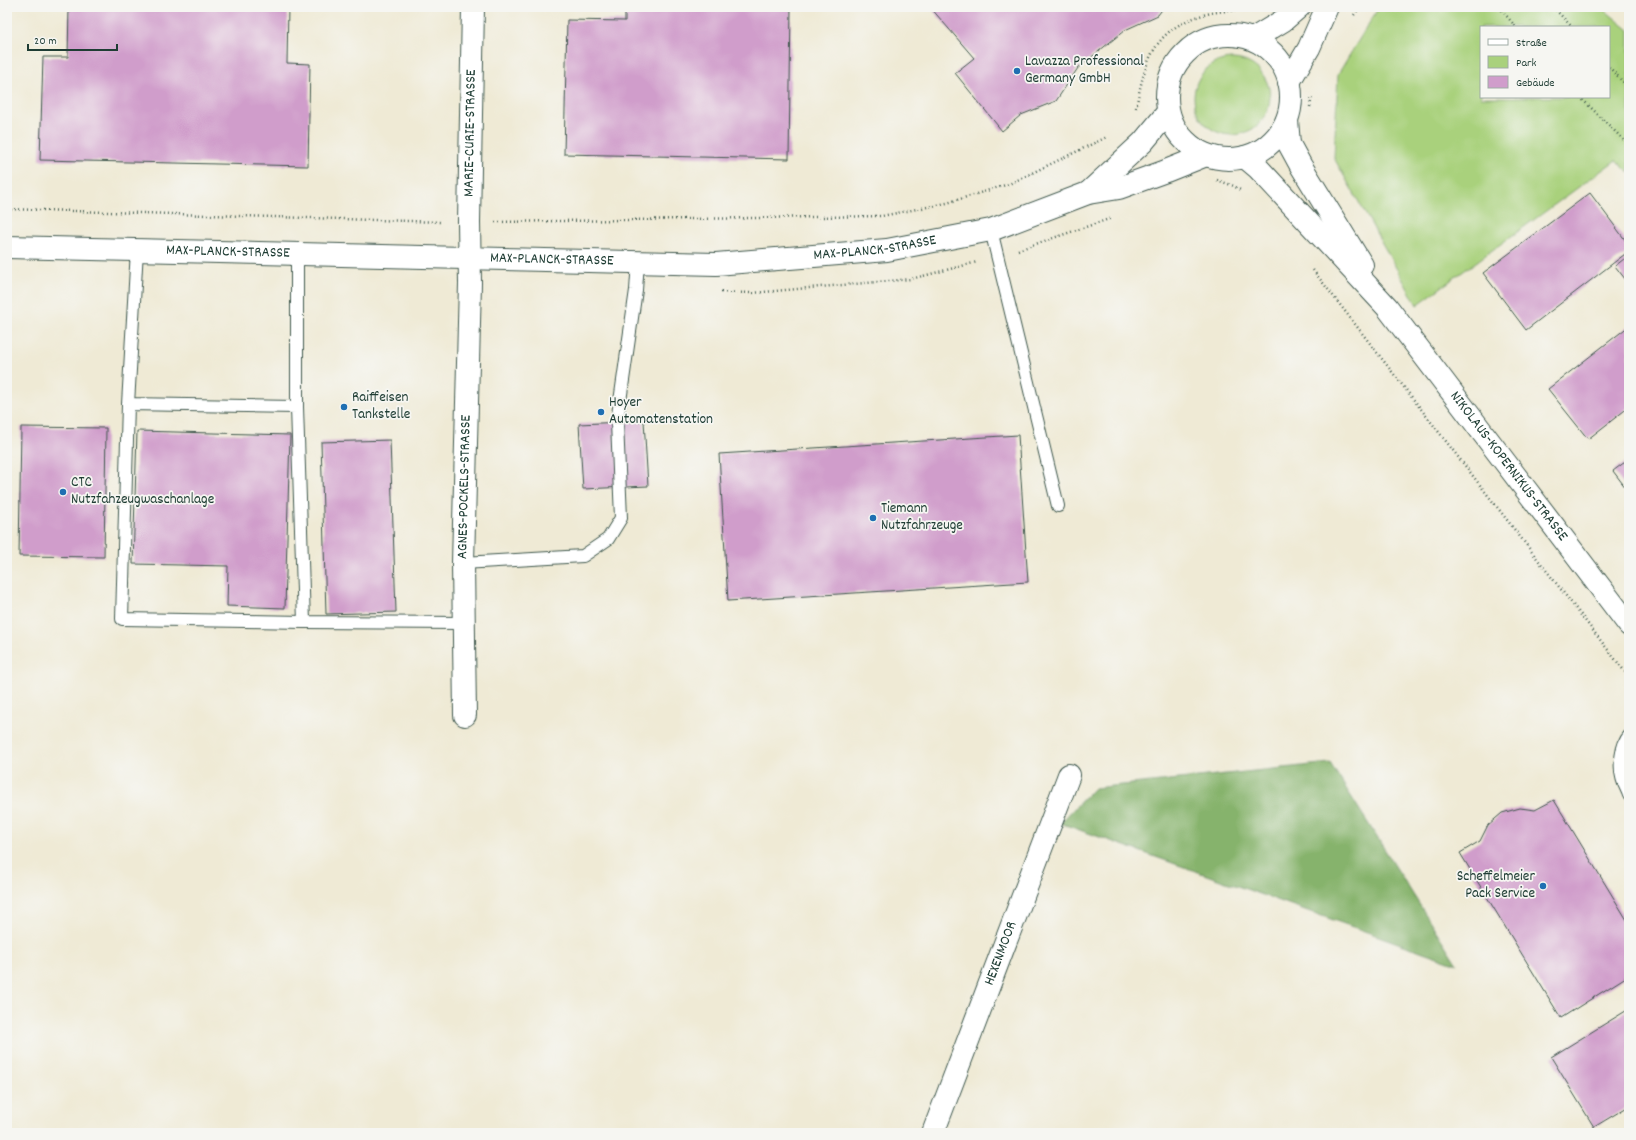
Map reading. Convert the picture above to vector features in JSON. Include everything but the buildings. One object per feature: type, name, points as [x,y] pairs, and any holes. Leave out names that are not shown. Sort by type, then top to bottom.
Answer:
[{"type":"street","name":"MARIE-CURIE-STRASSE","points":[[469,258],[473,7]]},
{"type":"street","points":[[1253,39],[1284,20],[1300,7]]},
{"type":"street","points":[[1289,82],[1309,48],[1327,7]]},
{"type":"street","points":[[1234,34],[1253,39],[1269,50],[1282,65],[1289,82],[1291,101],[1286,120],[1277,136],[1263,149],[1245,157],[1226,159],[1206,155],[1190,145],[1176,130],[1168,112],[1166,93],[1171,73],[1181,56],[1196,43],[1214,36],[1234,34]]},
{"type":"street","name":"MAX-PLANCK-STRASSE","points":[[1088,193],[1143,142],[1168,112]]},
{"type":"street","name":"NIKOLAUS-KOPERNIKUS-STRASSE","points":[[1286,120],[1289,144],[1387,307]]},
{"type":"street","name":"MAX-PLANCK-STRASSE","points":[[7,247],[716,264],[887,250],[991,230],[1088,193],[1119,188],[1206,155]]},
{"type":"street","name":"NIKOLAUS-KOPERNIKUS-STRASSE","points":[[1245,157],[1258,168],[1387,307],[1629,625]]},
{"type":"street","name":"AGNES-POCKELS-STRASSE","points":[[465,715],[463,563],[470,283],[469,258]]},
{"type":"street","name":"HEXENMOOR","points":[[933,1133],[1069,775]]},
{"type":"lane","points":[[991,230],[1058,506]]},
{"type":"lane","points":[[137,250],[128,404],[122,619],[464,623]]},
{"type":"lane","points":[[297,254],[297,407],[304,622]]},
{"type":"lane","points":[[463,563],[583,556],[608,539],[621,518],[616,422],[636,290],[638,262]]},
{"type":"lane","points":[[128,404],[297,407]]},
{"type":"lane","points":[[1629,736],[1626,740],[1622,757],[1622,777],[1629,795]]},
{"type":"path","points":[[1135,110],[1144,70],[1151,54],[1161,40],[1173,29],[1189,19],[1208,13],[1238,11],[1254,7]]},
{"type":"path","points":[[1499,7],[1515,26]]},
{"type":"path","points":[[1553,7],[1571,26]]},
{"type":"path","points":[[1610,68],[1629,88]]},
{"type":"path","points":[[1581,98],[1629,145]]},
{"type":"path","points":[[503,222],[882,216],[947,203],[1010,184],[1111,135]]},
{"type":"path","points":[[7,209],[436,222]]},
{"type":"path","points":[[1311,267],[1629,677]]},
{"type":"green space","points":[[1379,7],[1601,7],[1629,30],[1629,173],[1616,160],[1417,305],[1334,158],[1338,74]]},
{"type":"green space","points":[[1232,59],[1246,62],[1259,70],[1267,83],[1270,97],[1267,111],[1259,124],[1246,132],[1232,135],[1218,132],[1205,124],[1197,111],[1194,97],[1197,83],[1205,70],[1218,62]]},
{"type":"green space","points":[[1330,763],[1457,964],[1060,823],[1094,788]]},
{"type":"place","name":"Lavazza Professional Germany GmbH","points":[[1017,71]]},
{"type":"place","name":"Raiffeisen Tankstelle","points":[[344,407]]},
{"type":"place","name":"Hoyer Automatenstation","points":[[601,412]]},
{"type":"place","name":"CTC Nutzfahzeugwaschanlage","points":[[63,492]]},
{"type":"place","name":"Tiemann Nutzfahrzeuge","points":[[873,518]]},
{"type":"place","name":"Scheffelmeier Pack Service","points":[[1543,886]]}]
